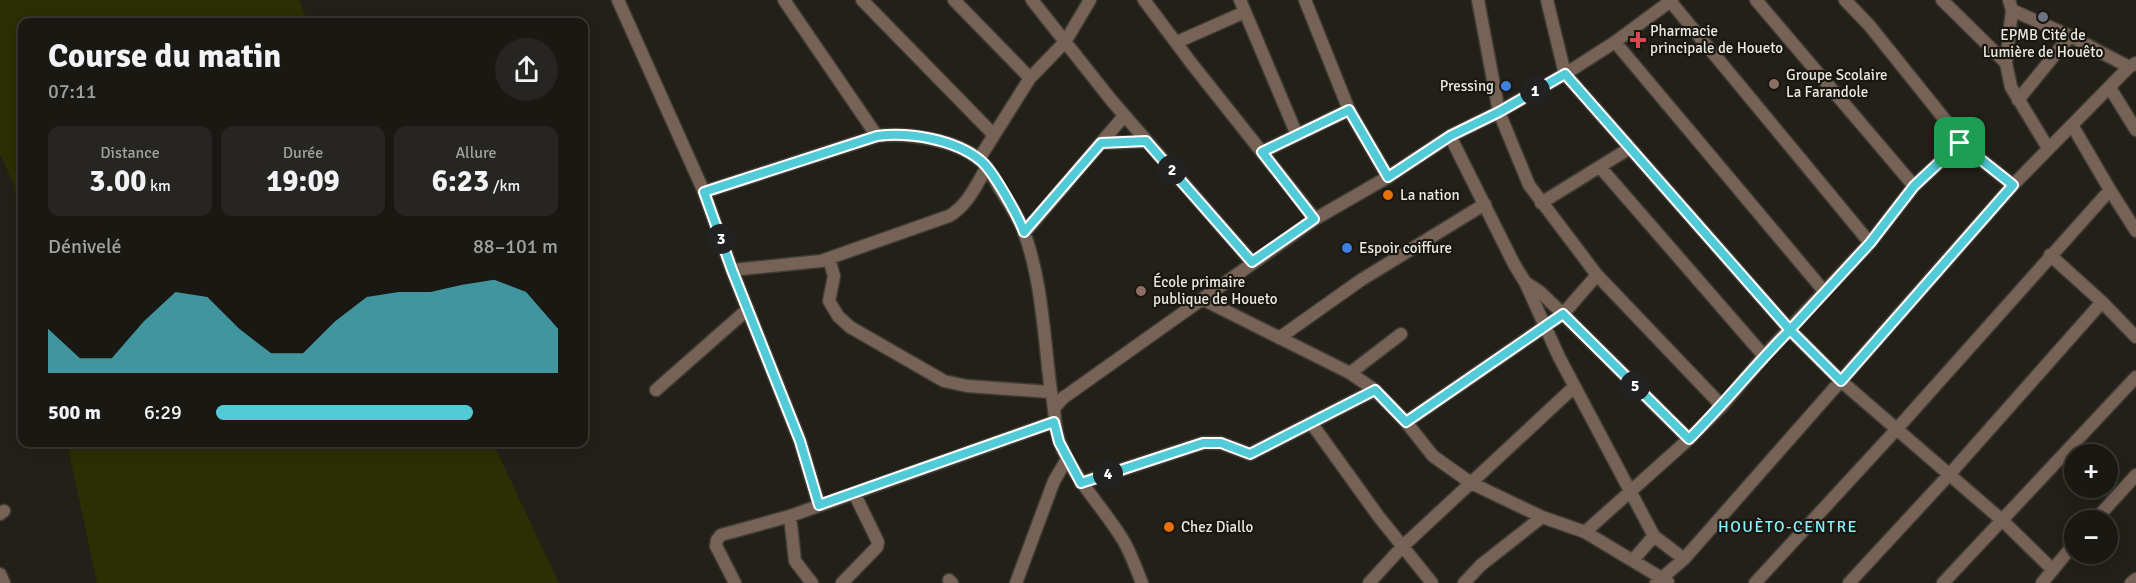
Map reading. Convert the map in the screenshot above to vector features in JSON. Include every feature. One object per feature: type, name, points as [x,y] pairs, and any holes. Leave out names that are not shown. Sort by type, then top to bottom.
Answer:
[{"type":"street","points":[[618,0],[704,192],[732,270],[800,441],[819,505]]},
{"type":"street","points":[[784,0],[877,136]]},
{"type":"street","points":[[862,0],[994,135]]},
{"type":"street","points":[[954,0],[1030,78]]},
{"type":"street","points":[[1032,0],[1124,116],[1252,262]]},
{"type":"street","points":[[732,270],[829,259],[958,211],[966,201],[994,135],[1030,78],[1065,42],[1090,0]]},
{"type":"street","points":[[1144,0],[1314,219]]},
{"type":"street","points":[[1240,0],[1297,135]]},
{"type":"street","points":[[1305,0],[1349,110],[1388,177]]},
{"type":"street","points":[[1478,0],[1499,112],[1529,185],[1597,275],[1722,406]]},
{"type":"street","points":[[1547,0],[1565,74],[1790,330],[1895,431],[2002,521],[2053,570]]},
{"type":"street","points":[[1756,0],[1914,186]]},
{"type":"street","points":[[1845,0],[1869,25],[1946,121],[1960,143],[2013,185]]},
{"type":"street","points":[[1942,0],[2006,63]]},
{"type":"street","points":[[1055,407],[1063,398],[1314,219],[1388,177],[1450,136],[1499,112],[1565,74],[1615,42],[1671,1],[1870,243]]},
{"type":"street","points":[[1202,299],[1350,373],[1375,390],[1406,422],[1433,456],[1471,483],[1542,517],[1585,532],[1633,560],[1662,582],[2013,185],[2133,65],[2011,5],[2006,63],[2011,87],[2048,148]]},
{"type":"street","points":[[1177,42],[1245,12]]},
{"type":"street","points":[[2018,100],[2070,36]]},
{"type":"street","points":[[1615,42],[1824,291]]},
{"type":"street","points":[[2110,88],[2136,130]]},
{"type":"street","points":[[1262,152],[1349,110]]},
{"type":"street","points":[[1024,232],[1124,116]]},
{"type":"street","points":[[2072,125],[2136,230]]},
{"type":"street","points":[[704,192],[877,136],[897,134],[917,136],[944,143],[983,163],[1011,206],[1024,232],[1036,282],[1055,407],[1054,422],[1059,442],[1081,483],[1124,541],[1142,583]]},
{"type":"street","points":[[1450,136],[1525,282],[1574,387],[1654,536],[1684,559]]},
{"type":"street","points":[[1101,143],[1146,141]]},
{"type":"street","points":[[1585,532],[1689,439],[1722,406],[1764,356],[1870,243],[1914,186],[1960,143]]},
{"type":"street","points":[[1541,203],[1630,148]]},
{"type":"street","points":[[1600,167],[1764,356]]},
{"type":"street","points":[[1755,583],[1895,431],[2110,190]]},
{"type":"street","points":[[1280,338],[1361,280],[1485,204]]},
{"type":"street","points":[[2050,255],[2102,302],[2136,337]]},
{"type":"street","points":[[829,259],[834,276],[829,297],[830,305],[850,327],[907,361],[944,381],[967,386],[1052,392]]},
{"type":"street","points":[[1406,422],[1563,314],[1597,275]]},
{"type":"street","points":[[1525,282],[1540,292],[1563,314],[1689,439]]},
{"type":"street","points":[[1849,583],[1948,476],[2102,302]]},
{"type":"street","points":[[656,390],[748,309]]},
{"type":"street","points":[[1350,373],[1401,334]]},
{"type":"street","points":[[1943,583],[2136,377]]},
{"type":"street","points":[[1370,583],[1402,547],[1574,387]]},
{"type":"street","points":[[1081,483],[1203,443],[1221,443],[1250,454],[1375,390]]},
{"type":"street","points":[[735,583],[716,546],[721,535],[790,516],[1054,422]]},
{"type":"street","points":[[1312,424],[1402,547],[1432,583]]},
{"type":"street","points":[[1021,580],[1054,481],[1068,459]]},
{"type":"street","points":[[2104,510],[2136,475]]},
{"type":"street","points":[[842,583],[877,547],[878,542],[854,493]]},
{"type":"street","points":[[790,516],[795,561],[812,583]]},
{"type":"street","points":[[1464,583],[1481,565],[1542,517]]},
{"type":"street","points":[[1633,560],[1654,536]]},
{"type":"street","points":[[2042,583],[2064,556]]},
{"type":"street","points":[[0,574],[4,583]]},
{"type":"street","points":[[2131,583],[2136,579]]},
{"type":"shaded area","points":[[0,0],[299,0],[306,18],[18,18],[18,209],[13,183],[0,154]]},
{"type":"shaded area","points":[[68,447],[495,447],[559,583],[97,583]]},
{"type":"place","name":"EPMB Cité de Lumière de Houêto","points":[[2043,17]]},
{"type":"place","name":"Pharmacie principale de Houeto","points":[[1638,40]]},
{"type":"place","name":"Groupe Scolaire La Farandole","points":[[1774,84]]},
{"type":"place","name":"Pressing","points":[[1506,86]]},
{"type":"place","name":"La nation","points":[[1388,195]]},
{"type":"place","name":"Espoir coiffure","points":[[1347,248]]},
{"type":"place","name":"École primaire publique de Houeto","points":[[1141,291]]},
{"type":"place","name":"Chez Diallo","points":[[1169,527]]},
{"type":"district","name":"HOUÈTO-CENTRE","points":[[1788,526]]},
{"type":"route","points":[[1960,143],[1914,186],[1870,243],[1790,330],[1565,74],[1499,112],[1450,136],[1388,177],[1349,110],[1262,152],[1314,219],[1252,262],[1146,141],[1101,143],[1024,232],[1011,206],[980,159],[944,143],[917,136],[897,134],[877,136],[704,192],[732,270],[800,441],[819,505],[1054,422],[1059,442],[1081,483],[1203,443],[1221,443],[1250,454],[1375,390],[1406,422],[1563,314],[1689,439],[1790,330],[1841,381],[2013,185],[1960,143]]}]
